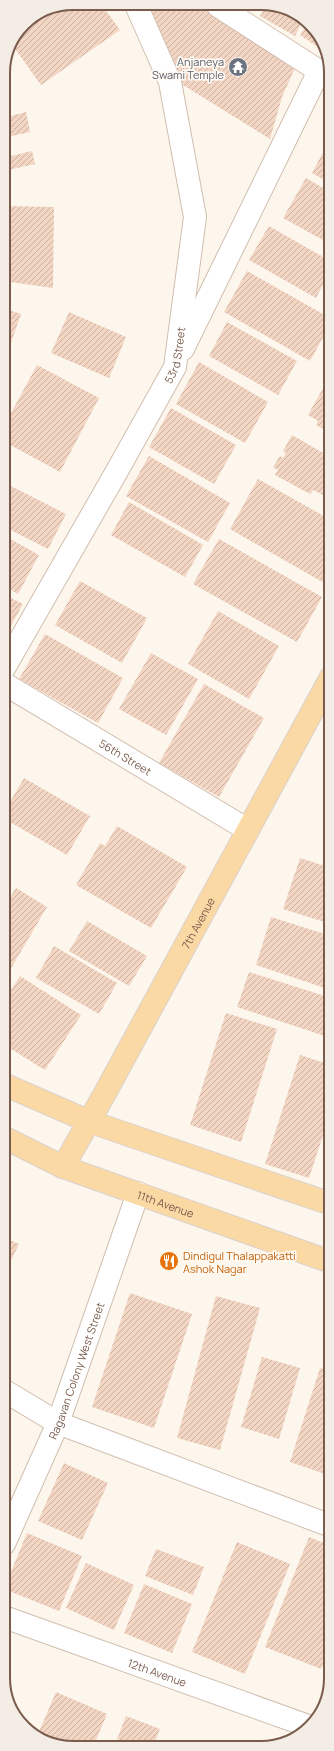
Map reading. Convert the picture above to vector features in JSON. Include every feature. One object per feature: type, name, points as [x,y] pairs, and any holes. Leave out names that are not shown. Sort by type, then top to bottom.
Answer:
[{"type":"main road","name":"7th Avenue","points":[[63,1166],[108,1088],[324,690]]},
{"type":"main road","points":[[10,1087],[88,1121],[324,1202]]},
{"type":"main road","name":"11th Avenue","points":[[10,1141],[63,1166],[324,1259]]},
{"type":"street","name":"53rd Street","points":[[10,658],[117,471],[174,367],[195,217],[170,82],[138,10]]},
{"type":"street","points":[[224,10],[324,73]]},
{"type":"street","points":[[174,367],[324,76]]},
{"type":"street","name":"56th Street","points":[[10,687],[248,830]]},
{"type":"street","name":"Ragavan Colony West Street","points":[[10,1530],[58,1422],[138,1193]]},
{"type":"street","points":[[10,1394],[58,1422],[324,1523]]},
{"type":"street","name":"12th Avenue","points":[[10,1619],[303,1724]]},
{"type":"building","points":[[73,10],[105,10],[120,30],[41,85],[15,49],[23,35],[41,18],[53,13]]},
{"type":"building","name":"Anjaneya Swami Temple","points":[[147,10],[216,10],[299,59],[282,97],[270,139],[183,85]]},
{"type":"building","points":[[263,10],[273,11],[293,18],[301,24],[295,36],[260,16]]},
{"type":"building","points":[[305,28],[319,48],[300,35]]},
{"type":"building","points":[[26,112],[30,132],[10,136],[10,116]]},
{"type":"building","points":[[324,150],[324,180],[312,173]]},
{"type":"building","points":[[10,151],[11,156],[32,151],[35,164],[10,169]]},
{"type":"building","points":[[306,178],[324,188],[324,241],[283,218]]},
{"type":"building","points":[[10,206],[54,207],[53,288],[10,282]]},
{"type":"building","points":[[269,226],[324,258],[324,283],[316,298],[249,260]]},
{"type":"building","points":[[247,271],[324,315],[324,336],[310,361],[224,312]]},
{"type":"building","points":[[10,310],[21,314],[10,345]]},
{"type":"building","points":[[69,312],[126,337],[109,378],[51,353]]},
{"type":"building","points":[[227,322],[297,361],[278,395],[209,356]]},
{"type":"building","points":[[199,362],[268,402],[245,443],[176,404]]},
{"type":"building","points":[[37,365],[99,398],[60,472],[10,445],[10,415]]},
{"type":"building","points":[[324,386],[324,429],[316,425],[318,421],[308,415]]},
{"type":"building","points":[[171,408],[236,445],[214,484],[149,447]]},
{"type":"building","points":[[292,435],[324,454],[324,496],[313,490],[310,494],[275,475],[278,470],[273,467],[280,456],[283,458],[286,453],[283,451]]},
{"type":"building","points":[[149,456],[230,503],[208,542],[126,496]]},
{"type":"building","points":[[258,479],[324,516],[324,583],[230,529]]},
{"type":"building","points":[[10,486],[66,514],[48,549],[10,530]]},
{"type":"building","points":[[129,502],[203,545],[185,577],[111,535]]},
{"type":"building","points":[[10,539],[39,555],[18,594],[10,589]]},
{"type":"building","points":[[219,539],[322,597],[297,642],[193,584]]},
{"type":"building","points":[[80,581],[147,618],[122,663],[55,625]]},
{"type":"building","points":[[10,598],[23,604],[10,627]]},
{"type":"building","points":[[218,611],[279,646],[249,699],[188,664]]},
{"type":"building","points":[[45,634],[123,678],[98,723],[19,679]]},
{"type":"building","points":[[151,653],[198,679],[166,735],[119,709]]},
{"type":"building","points":[[204,684],[264,718],[219,797],[159,763]]},
{"type":"building","points":[[24,778],[90,816],[67,855],[10,822],[10,802]]},
{"type":"building","points":[[117,826],[187,867],[151,928],[76,885],[100,843],[105,846]]},
{"type":"building","points":[[300,858],[324,866],[324,922],[283,909]]},
{"type":"building","points":[[16,888],[47,907],[10,970],[10,898]]},
{"type":"building","points":[[271,917],[324,934],[324,988],[256,965]]},
{"type":"building","points":[[87,921],[147,956],[129,986],[69,951]]},
{"type":"building","points":[[54,946],[117,983],[99,1014],[36,978]]},
{"type":"building","points":[[249,972],[324,996],[324,1036],[237,1007]]},
{"type":"building","points":[[20,976],[81,1015],[45,1070],[10,1048],[10,991]]},
{"type":"building","points":[[226,1013],[277,1029],[241,1142],[190,1125]]},
{"type":"building","points":[[300,1055],[324,1063],[324,1132],[309,1178],[265,1164]]},
{"type":"building","points":[[10,1240],[19,1244],[10,1263]]},
{"type":"building","points":[[130,1293],[192,1314],[154,1428],[92,1407]]},
{"type":"building","points":[[216,1296],[260,1308],[220,1450],[177,1438]]},
{"type":"building","points":[[262,1357],[300,1368],[279,1439],[241,1427]]},
{"type":"building","points":[[320,1368],[324,1369],[324,1474],[290,1462]]},
{"type":"building","points":[[64,1463],[108,1483],[82,1540],[38,1521]]},
{"type":"building","points":[[27,1533],[82,1556],[59,1611],[10,1591],[10,1574]]},
{"type":"building","points":[[309,1537],[324,1543],[324,1662],[321,1669],[265,1647]]},
{"type":"building","points":[[237,1542],[290,1564],[245,1674],[192,1652]]},
{"type":"building","points":[[156,1549],[204,1567],[193,1595],[145,1576]]},
{"type":"building","points":[[86,1563],[134,1585],[114,1630],[66,1608]]},
{"type":"building","points":[[144,1584],[192,1604],[172,1653],[124,1633]]},
{"type":"building","points":[[56,1692],[107,1714],[96,1741],[61,1740],[45,1735],[39,1731]]},
{"type":"building","points":[[126,1716],[160,1729],[155,1741],[116,1741]]},
{"type":"place","name":"Anjaneya Swami Temple","points":[[238,67]]},
{"type":"place","name":"Dindigul Thalappakatti Ashok Nagar","points":[[169,1261]]}]
